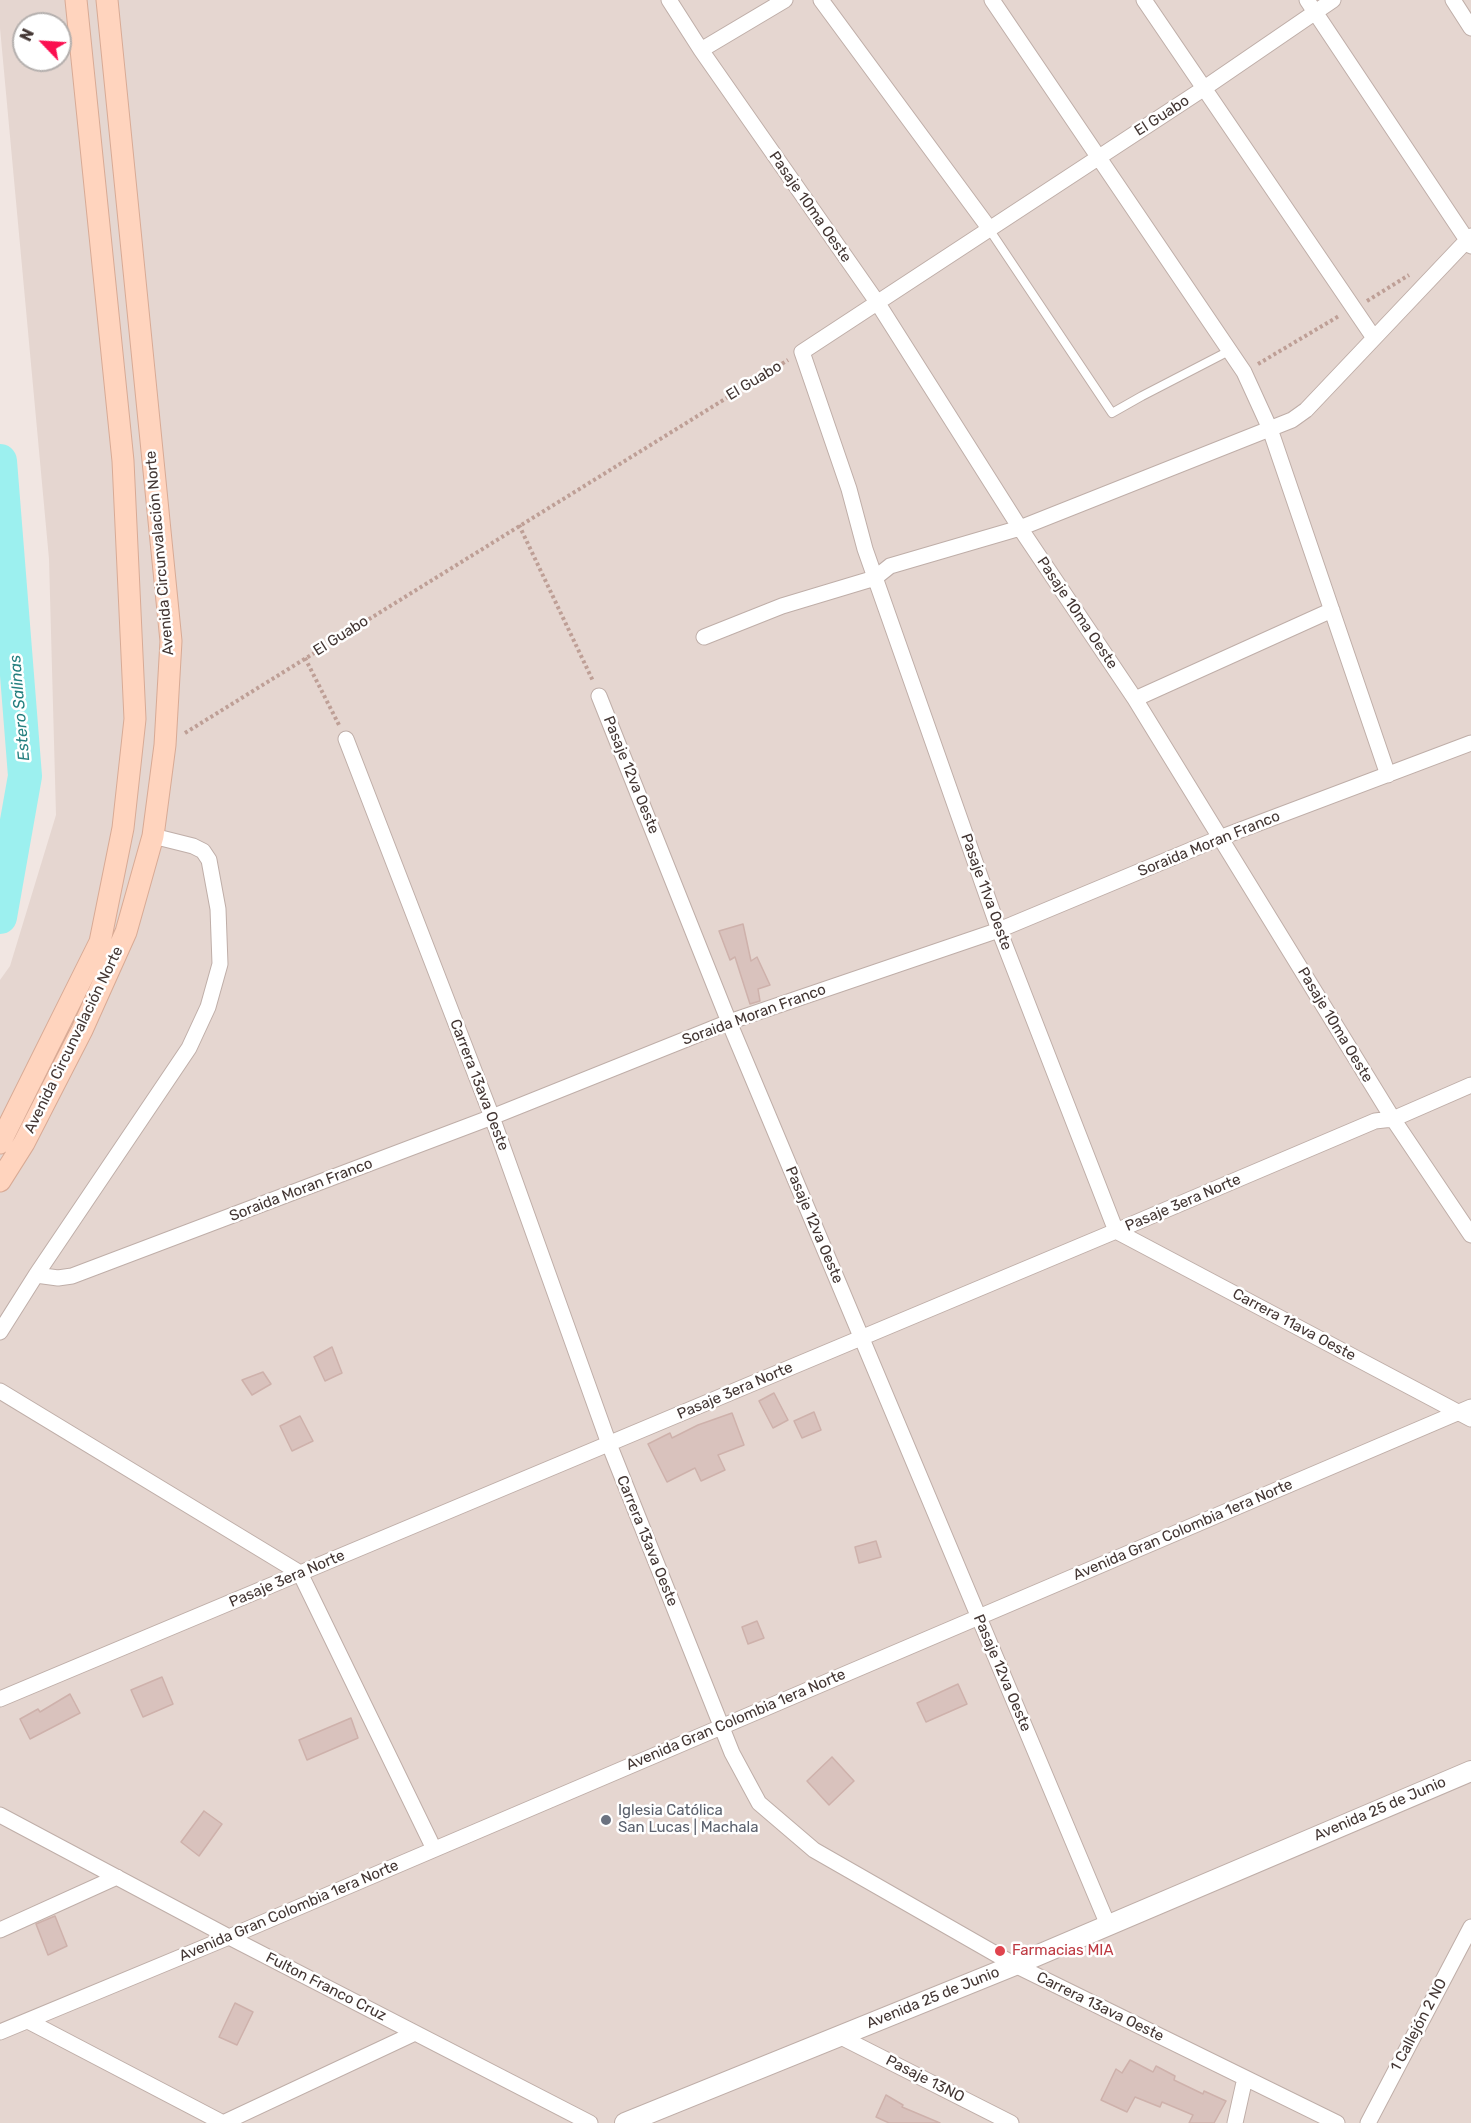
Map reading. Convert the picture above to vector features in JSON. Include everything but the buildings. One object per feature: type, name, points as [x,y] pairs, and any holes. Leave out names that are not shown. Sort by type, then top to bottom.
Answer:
[{"type":"main road","name":"Avenida Circunvalación Norte","points":[[0,1143],[100,942],[123,828],[135,719],[123,460],[76,0]]},
{"type":"main road","name":"Avenida Circunvalación Norte","points":[[0,1181],[24,1143],[82,1030],[126,932],[153,836],[165,745],[171,641],[107,0]]},
{"type":"main road","points":[[135,719],[167,717]]},
{"type":"street","name":"Pasaje 10ma Oeste","points":[[669,0],[701,50],[877,302],[1020,528],[1135,699],[1222,837],[1393,1119],[1471,1235]]},
{"type":"street","points":[[701,50],[785,0]]},
{"type":"street","points":[[821,0],[988,228]]},
{"type":"street","points":[[992,0],[1244,372],[1270,429],[1388,775]]},
{"type":"street","points":[[1144,0],[1374,338]]},
{"type":"street","name":"El Guabo","points":[[802,352],[1203,89],[1311,6],[1333,0]]},
{"type":"street","points":[[1453,0],[1471,28]]},
{"type":"street","points":[[704,638],[782,606],[875,578],[890,566],[1020,528],[1292,420],[1306,410],[1470,241],[1311,6]]},
{"type":"street","name":"Pasaje 11va Oeste","points":[[802,352],[849,489],[865,549],[999,930],[1116,1231]]},
{"type":"street","points":[[1135,699],[1332,610]]},
{"type":"street","name":"Pasaje 12va Oeste","points":[[599,696],[729,1022],[1108,1925]]},
{"type":"street","name":"Carrera 13ava Oeste","points":[[346,739],[492,1117],[609,1444],[732,1753],[759,1803],[814,1850],[1015,1965],[1337,2123]]},
{"type":"street","name":"Soraida Moran Franco","points":[[36,1275],[58,1278],[72,1276],[492,1117],[729,1022],[999,930],[1222,837],[1471,743]]},
{"type":"street","points":[[0,1332],[189,1048],[208,1007],[220,964],[218,909],[209,860],[202,850],[193,846],[153,836]]},
{"type":"street","name":"Pasaje 3era Norte","points":[[0,1699],[1375,1121],[1393,1119],[1471,1085]]},
{"type":"street","name":"Carrera 11ava Oeste","points":[[1116,1231],[1467,1413]]},
{"type":"street","points":[[0,1391],[300,1573],[434,1849]]},
{"type":"street","name":"Avenida Gran Colombia 1era Norte","points":[[0,2032],[229,1937],[978,1616],[1467,1413]]},
{"type":"street","name":"Avenida 25 de Junio","points":[[624,2123],[1015,1965],[1471,1771]]},
{"type":"street","name":"Fulton Franco Cruz","points":[[0,1815],[229,1937],[590,2123]]},
{"type":"street","points":[[0,1930],[117,1877]]},
{"type":"street","name":"1 Callejón 2 NO","points":[[1368,2123],[1471,1926]]},
{"type":"street","points":[[28,2020],[223,2123],[415,2033]]},
{"type":"street","name":"Pasaje 13NO","points":[[839,2036],[1011,2123]]},
{"type":"street","points":[[1235,2123],[1245,2078]]},
{"type":"lane","points":[[988,228],[1112,413],[1229,351]]},
{"type":"path","name":"El Guabo","points":[[165,745],[802,352]]},
{"type":"path","points":[[519,525],[599,696]]},
{"type":"path","points":[[305,658],[346,739]]},
{"type":"shaded area","points":[[0,0],[1471,0],[1471,2123],[0,2123],[0,980],[10,966],[56,815],[49,559],[0,28]]},
{"type":"waterway","name":"Estero Salinas","points":[[0,461],[25,776],[0,917]]},
{"type":"place","name":"Iglesia Católica San Lucas | Machala","points":[[606,1820]]},
{"type":"place","name":"Farmacias MIA","points":[[1000,1951]]}]
